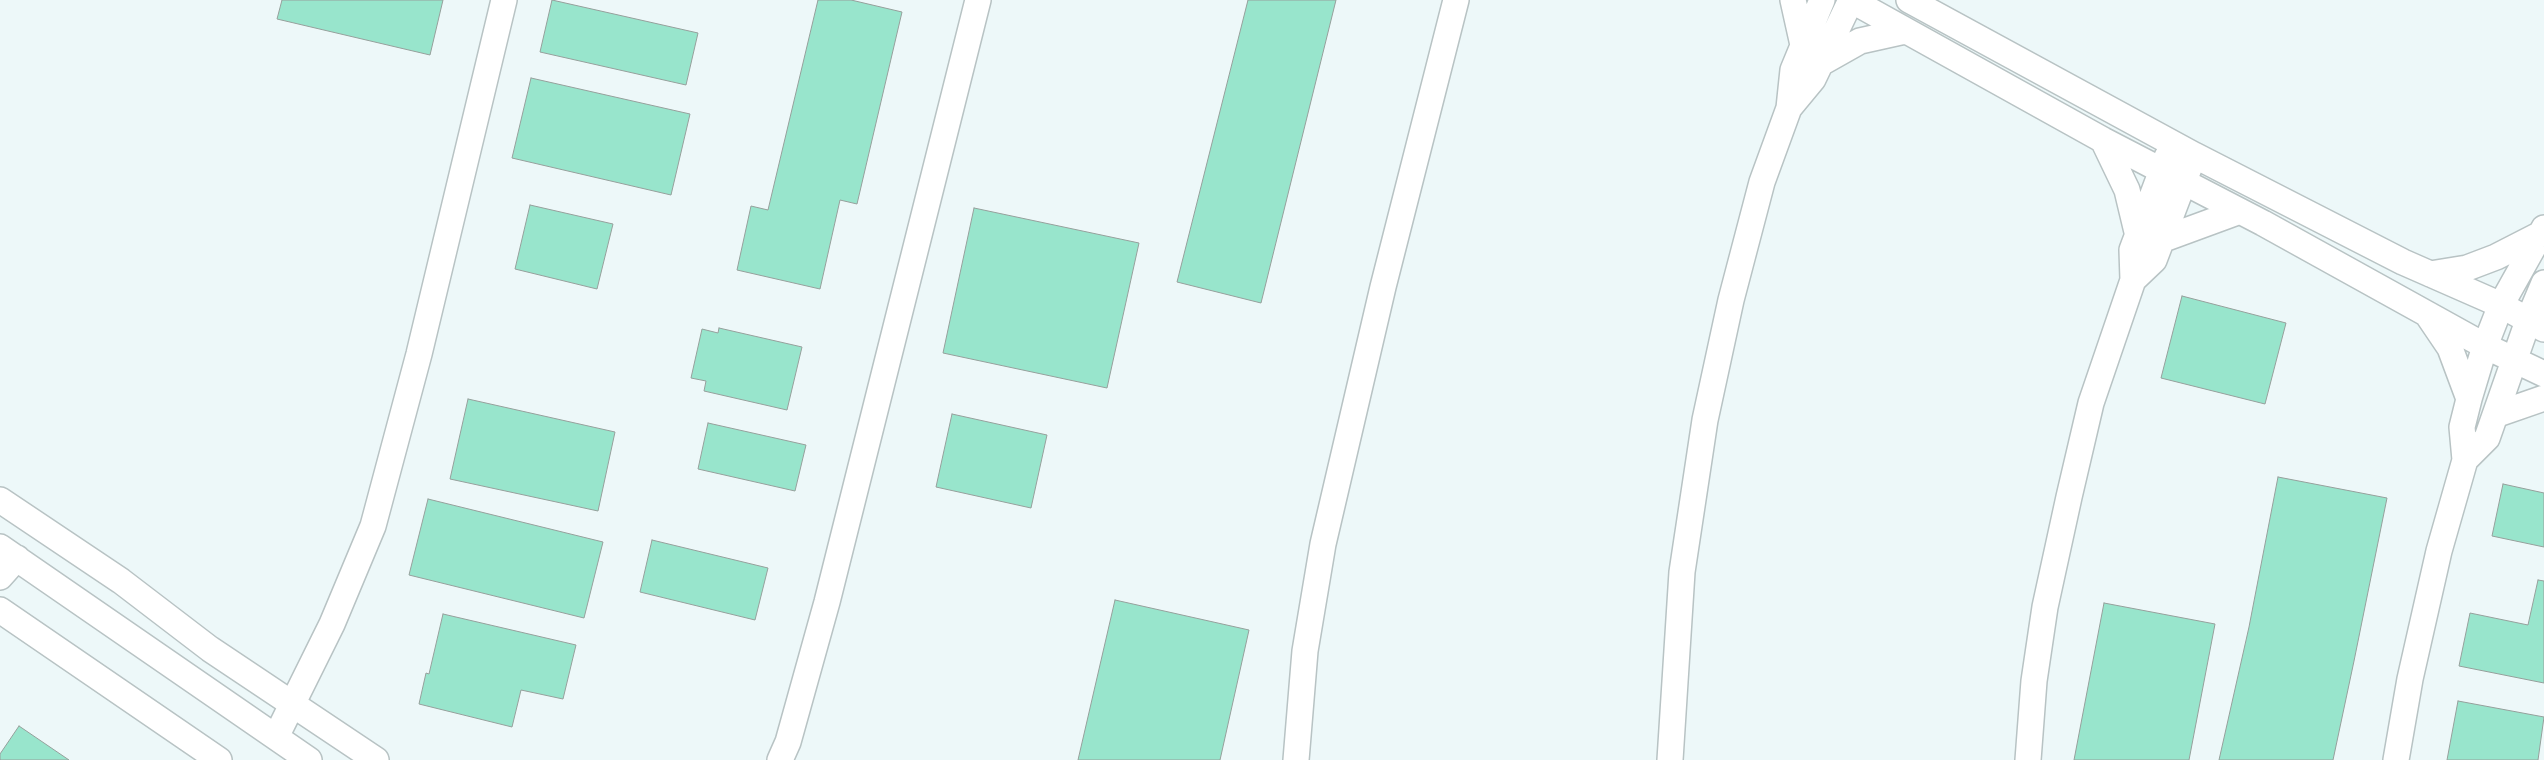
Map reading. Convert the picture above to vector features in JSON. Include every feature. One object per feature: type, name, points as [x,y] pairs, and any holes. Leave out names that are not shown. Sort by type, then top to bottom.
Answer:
[{"type":"street","points":[[276,737],[332,624],[373,526],[419,354],[504,0]]},
{"type":"street","points":[[780,760],[788,742],[828,602],[978,0]]},
{"type":"street","points":[[1296,760],[1305,651],[1323,544],[1383,287],[1456,0]]},
{"type":"street","points":[[1793,0],[1803,45]]},
{"type":"street","points":[[1670,760],[1682,572],[1705,420],[1731,300],[1762,182],[1789,108],[1793,70],[1822,0]]},
{"type":"street","points":[[1789,108],[1813,79],[1851,0],[2104,140],[2240,211],[2485,346],[2544,374]]},
{"type":"street","points":[[1909,0],[2194,155],[2430,274],[2501,305],[2536,325]]},
{"type":"street","points":[[1821,63],[1860,41],[1905,31]]},
{"type":"street","points":[[2028,760],[2034,681],[2044,616],[2091,403],[2133,280],[2154,260],[2149,238],[2104,140]]},
{"type":"street","points":[[2149,238],[2172,177],[2172,143]]},
{"type":"street","points":[[2172,177],[2194,155]]},
{"type":"street","points":[[2149,238],[2240,211]]},
{"type":"street","points":[[2430,274],[2467,268],[2496,257],[2542,232]]},
{"type":"street","points":[[2396,760],[2410,679],[2437,560],[2465,460],[2462,427],[2469,398],[2485,346],[2501,305],[2542,232]]},
{"type":"street","points":[[2465,460],[2486,438],[2515,359],[2536,325],[2544,283]]},
{"type":"street","points":[[2426,312],[2450,348],[2469,398]]},
{"type":"street","points":[[2494,415],[2544,398]]},
{"type":"street","points":[[0,500],[121,582],[210,649],[376,760]]},
{"type":"street","points":[[0,577],[9,553],[309,760]]},
{"type":"street","points":[[0,610],[218,760]]},
{"type":"building","points":[[282,0],[443,0],[430,55],[277,19]]},
{"type":"building","points":[[552,0],[698,33],[686,85],[540,52]]},
{"type":"building","points":[[818,0],[851,0],[902,12],[857,204],[840,200],[820,289],[737,270],[751,206],[768,210]]},
{"type":"building","points":[[1248,0],[1336,0],[1261,303],[1177,282]]},
{"type":"building","points":[[531,78],[690,114],[671,195],[512,158]]},
{"type":"building","points":[[530,205],[613,224],[597,289],[515,269]]},
{"type":"building","points":[[974,208],[1139,243],[1107,388],[943,353]]},
{"type":"building","points":[[2182,296],[2286,323],[2265,404],[2161,378]]},
{"type":"building","points":[[719,328],[802,347],[787,410],[704,391],[706,381],[691,378],[702,329],[718,333]]},
{"type":"building","points":[[468,399],[615,432],[598,511],[450,479]]},
{"type":"building","points":[[952,414],[1047,435],[1031,508],[936,487]]},
{"type":"building","points":[[708,423],[806,445],[795,491],[698,469]]},
{"type":"building","points":[[2278,477],[2387,498],[2354,661],[2333,760],[2219,760],[2249,627]]},
{"type":"building","points":[[2503,484],[2544,493],[2544,547],[2492,536]]},
{"type":"building","points":[[428,499],[603,542],[584,618],[409,575]]},
{"type":"building","points":[[652,540],[768,568],[755,620],[640,592]]},
{"type":"building","points":[[2538,580],[2544,581],[2544,683],[2459,666],[2470,613],[2528,625]]},
{"type":"building","points":[[1115,600],[1249,630],[1220,760],[1078,760]]},
{"type":"building","points":[[2104,603],[2215,624],[2189,760],[2074,760]]},
{"type":"building","points":[[443,614],[576,645],[563,699],[521,690],[512,727],[419,704],[426,673],[429,674]]},
{"type":"building","points":[[2458,701],[2544,717],[2538,760],[2447,760]]},
{"type":"building","points":[[19,726],[69,760],[0,760],[0,754]]}]
